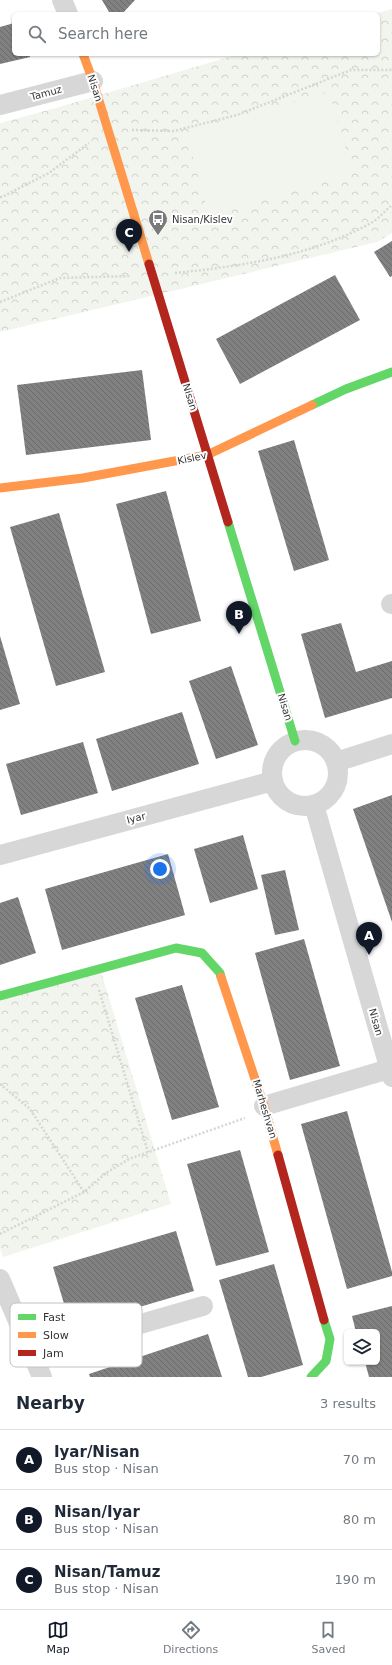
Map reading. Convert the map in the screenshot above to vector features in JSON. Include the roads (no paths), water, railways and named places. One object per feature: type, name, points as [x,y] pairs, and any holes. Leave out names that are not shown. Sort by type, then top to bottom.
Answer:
[{"type":"street","points":[[62,0],[67,12]]},
{"type":"street","name":"Nisan","points":[[84,56],[93,80],[295,741]]},
{"type":"street","name":"Tamuz","points":[[0,105],[93,80]]},
{"type":"street","name":"Kislev","points":[[0,488],[83,478],[207,455],[346,389],[392,372]]},
{"type":"street","points":[[295,741],[315,741],[324,746],[331,753],[336,762],[338,773],[336,784],[331,793],[324,800],[314,805],[303,806],[293,804],[284,799],[277,791],[273,781],[272,771],[274,761],[279,752],[295,741]]},
{"type":"street","points":[[336,762],[392,744]]},
{"type":"street","name":"Iyar","points":[[0,855],[273,781]]},
{"type":"street","name":"Nisan","points":[[314,805],[391,1071]]},
{"type":"street","name":"Marheshvan","points":[[4,995],[176,948],[202,953],[220,973],[264,1106],[330,1339],[326,1361],[311,1377]]},
{"type":"street","points":[[264,1106],[391,1071]]},
{"type":"street","points":[[0,1279],[10,1303]]},
{"type":"street","points":[[142,1324],[203,1306]]},
{"type":"street","points":[[38,1367],[42,1377]]},
{"type":"place","name":"Nisan/Kislev","points":[[158,236]]},
{"type":"place","name":"Nisan/Tamuz","points":[[129,252]]},
{"type":"place","name":"Nisan/Iyar","points":[[239,634]]},
{"type":"place","name":"Iyar/Nisan","points":[[369,955]]}]
